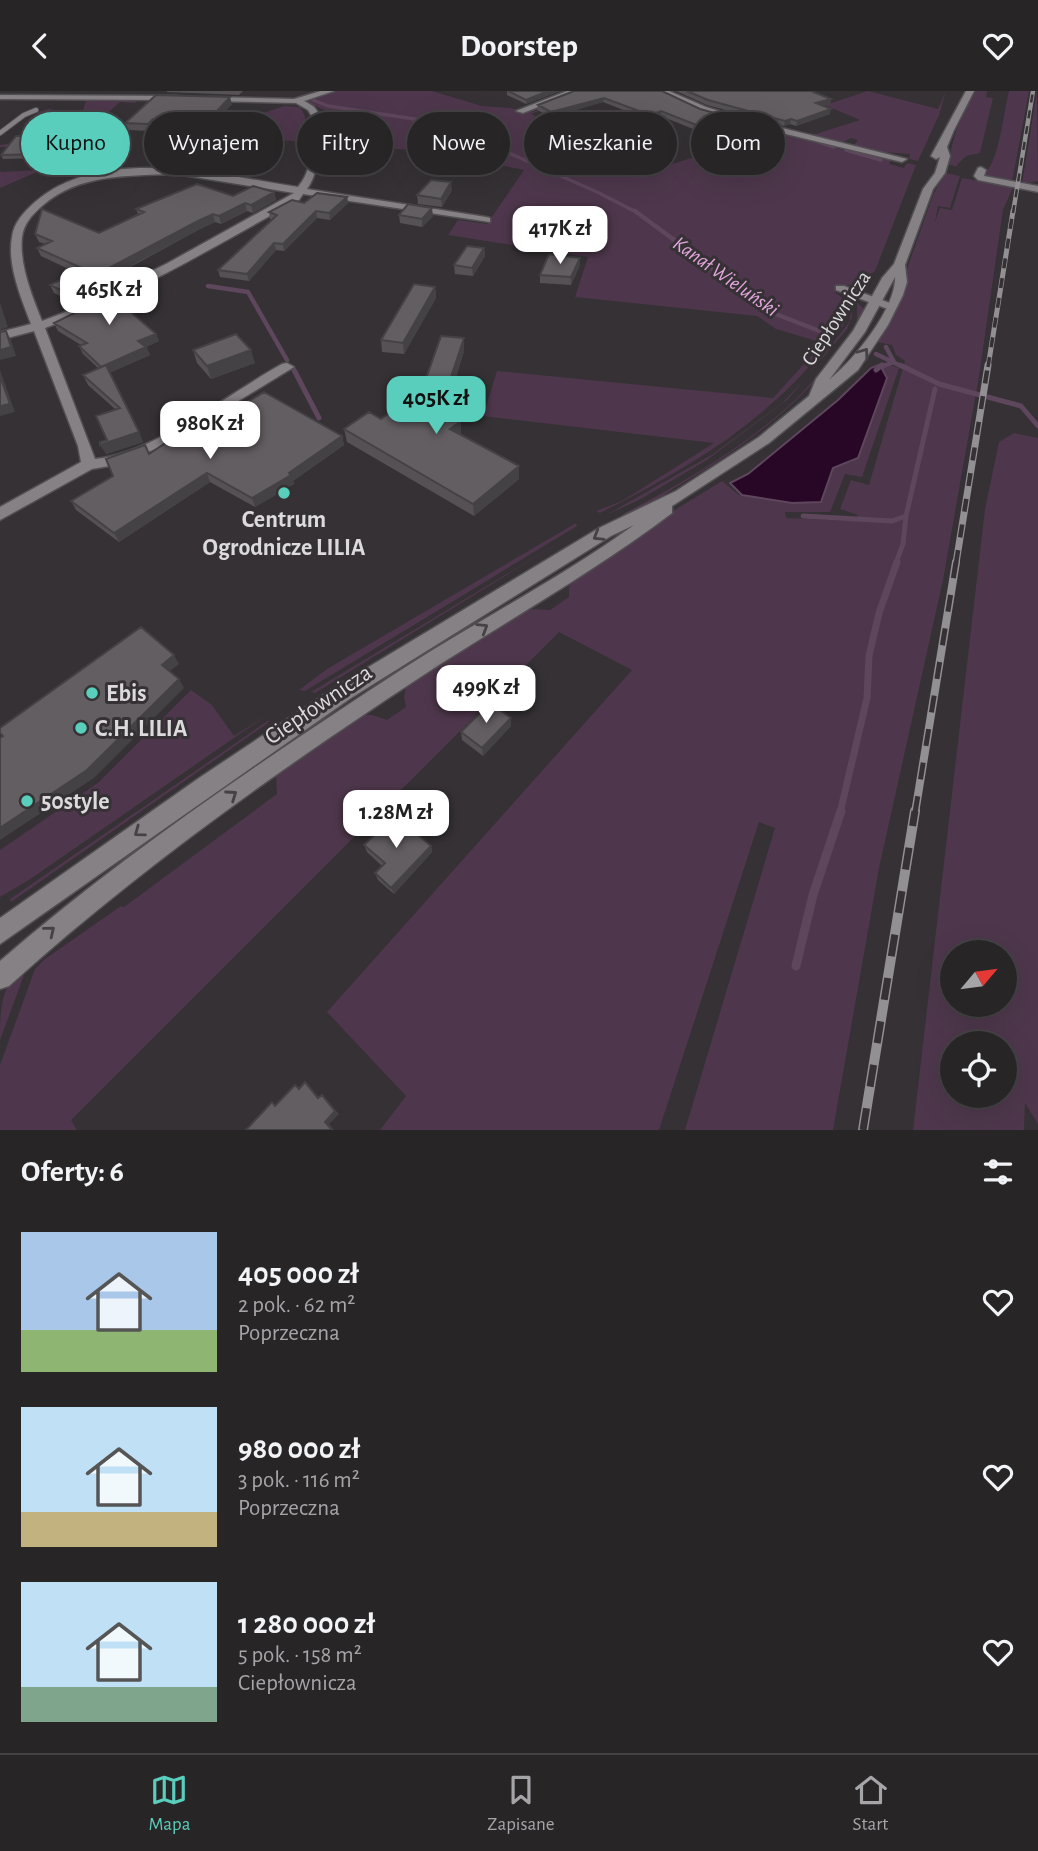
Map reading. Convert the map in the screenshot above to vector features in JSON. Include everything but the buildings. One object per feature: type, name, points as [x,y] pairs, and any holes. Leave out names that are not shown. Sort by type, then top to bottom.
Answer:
[{"type":"street","points":[[197,99],[299,100],[330,91]]},
{"type":"street","points":[[520,111],[575,91]]},
{"type":"street","points":[[662,91],[703,109],[747,122],[902,159]]},
{"type":"street","name":"Ciepłownicza","points":[[814,397],[823,379],[859,332],[888,278],[899,265],[928,189],[940,173],[945,156],[943,148],[954,118],[965,107],[970,91]]},
{"type":"street","points":[[0,97],[133,94],[184,98]]},
{"type":"street","name":"Ciepłownicza","points":[[954,118],[956,97]]},
{"type":"street","points":[[0,336],[75,313],[159,272],[287,203],[303,190],[315,166],[316,122],[313,109],[299,100]]},
{"type":"street","points":[[89,464],[20,274],[15,245],[25,216],[51,193],[94,177],[160,170],[303,190],[486,221]]},
{"type":"street","points":[[981,170],[979,177],[1038,189]]},
{"type":"street","name":"Ciepłownicza","points":[[0,977],[60,923],[255,779],[411,673],[619,544],[681,495],[754,447],[814,397],[835,384],[853,367],[875,338],[900,286],[899,265]]},
{"type":"street","points":[[840,288],[892,306]]},
{"type":"street","points":[[0,514],[89,464],[103,465],[134,456],[287,367]]},
{"type":"street","name":"Ciepłownicza","points":[[0,932],[206,785],[374,673],[605,532],[681,495]]},
{"type":"lane","points":[[1,134],[24,115],[36,110]]},
{"type":"shaded area","points":[[336,91],[432,91],[482,106],[511,108],[524,112],[524,170],[510,167],[510,112],[407,112],[407,150],[393,149],[393,112],[324,112],[307,102]]},
{"type":"shaded area","points":[[868,91],[938,109],[946,91],[939,115],[918,161],[909,159],[910,154],[881,152],[854,145],[858,140],[851,138],[843,142],[807,133],[816,134],[860,120],[825,105]]},
{"type":"shaded area","points":[[974,91],[987,91],[986,97],[993,98],[980,153],[966,156],[956,166],[964,169],[947,164],[956,131]]},
{"type":"shaded area","points":[[1009,91],[1029,91],[1012,182],[986,178],[984,174],[994,159]]},
{"type":"shaded area","points":[[1037,91],[1038,181],[1022,184]]},
{"type":"shaded area","points":[[87,98],[138,100],[135,103],[120,102],[109,112],[82,112]]},
{"type":"shaded area","points":[[284,106],[300,107],[303,112],[297,112],[297,141],[283,140],[283,112],[266,112]]},
{"type":"shaded area","points":[[785,133],[838,146],[836,148],[843,150],[846,148],[891,160],[889,164],[904,168],[907,163],[916,165],[875,271],[854,285],[846,285],[834,292],[846,300],[846,321],[799,377],[775,401],[720,444],[662,480],[600,513],[596,511],[622,501],[714,443],[483,416],[497,371],[773,398],[823,343],[776,329],[757,316],[575,297],[588,257],[448,235],[458,220],[487,224],[524,170],[524,175],[677,175],[677,162],[691,158],[691,175],[785,175]]},
{"type":"shaded area","points":[[21,136],[21,147],[0,147],[0,145],[14,143]]},
{"type":"shaded area","points":[[21,171],[21,175],[30,175],[0,188],[0,172]]},
{"type":"shaded area","points":[[945,173],[960,176],[950,208],[938,206],[935,222],[940,208],[952,210],[962,178],[1013,187],[1003,210],[979,376],[943,580],[879,868],[833,1130],[685,1130],[775,828],[759,822],[659,1130],[380,1130],[406,1096],[327,1012],[632,670],[559,632],[71,1120],[77,1130],[0,1130],[0,1065],[35,969],[45,959],[121,906],[124,907],[277,794],[276,774],[361,715],[387,720],[406,707],[404,697],[407,684],[518,612],[550,610],[569,597],[569,587],[576,577],[638,538],[665,516],[722,481],[739,495],[792,503],[833,467],[852,462],[886,376],[881,368],[890,365],[899,368],[862,477],[845,474],[830,512],[785,512],[786,518],[856,521],[858,515],[840,509],[851,480],[869,485],[905,361],[896,355],[892,345],[877,342],[897,308],[908,266],[933,195]]},
{"type":"shaded area","points":[[851,301],[852,317],[847,329],[807,377],[850,321]]},
{"type":"shaded area","points":[[857,302],[865,310],[848,339],[806,391],[782,413],[757,434],[702,471],[648,505],[621,515],[713,463],[756,433],[796,399],[850,333],[857,321]]},
{"type":"shaded area","points":[[881,364],[885,366],[882,369],[887,378],[858,458],[833,468],[821,502],[792,503],[742,495],[730,483],[748,474],[838,400],[871,368]]},
{"type":"shaded area","points":[[804,380],[788,399],[707,460],[639,500],[606,515],[713,454],[782,403]]},
{"type":"shaded area","points":[[1014,433],[1038,438],[1038,1124],[1025,1103],[1024,1130],[913,1130],[985,509],[999,442]]},
{"type":"shaded area","points":[[576,523],[577,526],[305,691],[299,690],[327,669]]},
{"type":"shaded area","points":[[578,531],[315,693],[311,692]]},
{"type":"shaded area","points":[[191,690],[212,705],[234,736],[270,713],[29,880],[0,897],[0,850],[99,782]]},
{"type":"shaded area","points":[[269,720],[268,723],[11,902],[10,899]]},
{"type":"shaded area","points":[[24,971],[0,1040],[1,1010],[6,991],[16,976]]},
{"type":"waterway","name":"Kanał Wieluński","points":[[313,100],[328,106],[441,123],[637,213]]},
{"type":"waterway","points":[[811,139],[834,147]]},
{"type":"waterway","points":[[846,150],[881,160]]},
{"type":"waterway","name":"Kanał Wieluński","points":[[637,213],[773,313],[830,335]]},
{"type":"waterway","points":[[208,286],[248,292],[287,360]]},
{"type":"waterway","points":[[886,347],[893,362]]},
{"type":"waterway","name":"Kanał Wieluński","points":[[876,354],[893,362]]},
{"type":"waterway","points":[[880,367],[893,362]]},
{"type":"waterway","name":"Kanał Wieluński","points":[[893,362],[903,367]]},
{"type":"waterway","points":[[876,370],[882,365]]},
{"type":"waterway","name":"Kanał Wieluński","points":[[900,365],[939,384],[1021,406],[1038,426]]},
{"type":"waterway","points":[[294,370],[319,418]]},
{"type":"waterway","points":[[906,516],[935,389]]},
{"type":"waterway","points":[[803,516],[892,521],[906,516]]},
{"type":"waterway","points":[[896,563],[903,544],[906,516]]},
{"type":"waterway","points":[[840,813],[867,698],[869,656],[879,613],[897,562]]},
{"type":"waterway","points":[[796,966],[813,895],[841,811]]},
{"type":"railway","points":[[1013,213],[1033,91]]},
{"type":"railway","points":[[988,367],[1013,211]]},
{"type":"railway","points":[[956,563],[988,365]]},
{"type":"railway","points":[[915,813],[956,562]]},
{"type":"railway","points":[[863,1130],[915,811]]},
{"type":"place","name":"Centrum Ogrodnicze LILIA","points":[[284,493]]},
{"type":"place","name":"Ebis","points":[[92,693]]},
{"type":"place","name":"C.H. LILIA","points":[[81,728]]},
{"type":"place","name":"50style","points":[[27,801]]}]
